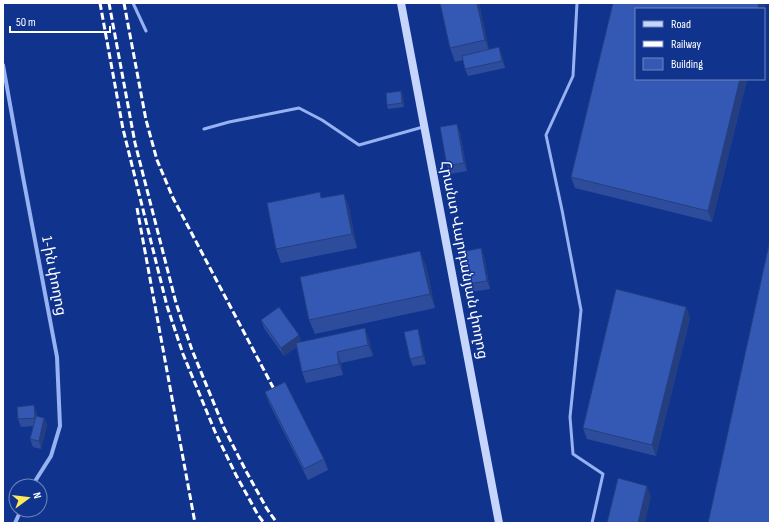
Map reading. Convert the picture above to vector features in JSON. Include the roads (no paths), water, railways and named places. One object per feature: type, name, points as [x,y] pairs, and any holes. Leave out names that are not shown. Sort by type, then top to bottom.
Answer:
[{"type":"main road","name":"Հրանտ Վարդանյան փողոց","points":[[401,3],[499,523]]},
{"type":"street","name":"1-ին փողոց","points":[[3,65],[57,357],[60,426],[51,456],[37,478]]},
{"type":"lane","points":[[133,3],[146,30]]},
{"type":"lane","points":[[577,3],[573,76],[546,135],[581,310],[570,417],[573,454],[603,474],[592,523]]},
{"type":"lane","points":[[204,129],[229,122],[298,108],[322,120],[359,145],[424,126]]},
{"type":"railway","points":[[100,3],[123,129],[167,306],[183,354],[216,434],[236,475],[264,523]]},
{"type":"railway","points":[[109,3],[135,143],[176,303],[192,350],[224,428],[267,509],[277,523]]},
{"type":"railway","points":[[124,3],[146,120],[157,160],[173,198],[275,391]]},
{"type":"railway","points":[[137,208],[195,523]]}]
